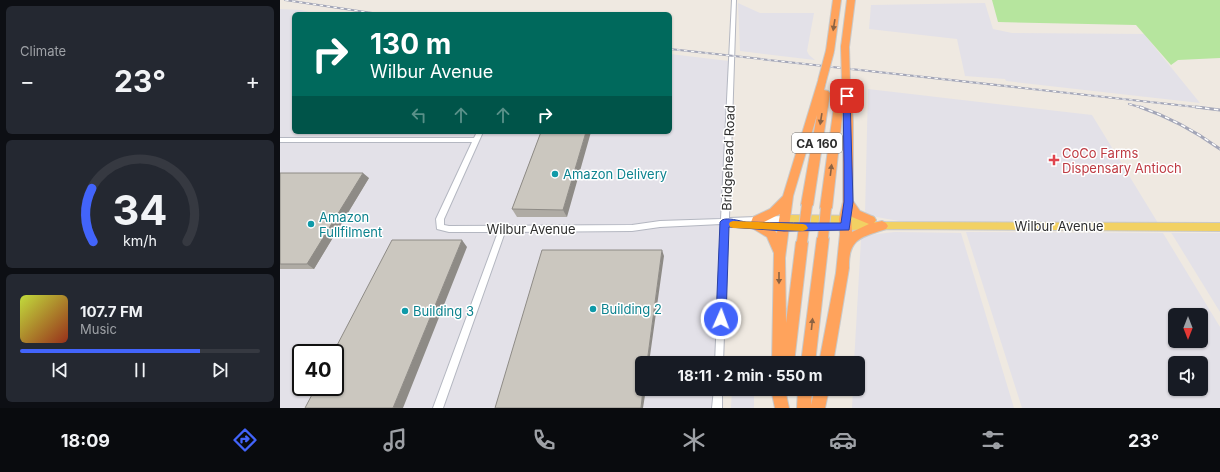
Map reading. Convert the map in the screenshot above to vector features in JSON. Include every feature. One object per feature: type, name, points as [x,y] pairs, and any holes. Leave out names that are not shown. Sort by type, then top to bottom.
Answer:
[{"type":"highway","points":[[779,258],[788,196],[824,81],[837,0]]},
{"type":"highway","points":[[842,274],[845,223],[848,202],[848,122],[844,82],[845,47],[851,0]]},
{"type":"highway","name":"CA 160","points":[[787,356],[824,81]]},
{"type":"highway","name":"CA 160","points":[[809,356],[826,208],[844,82]]},
{"type":"highway","points":[[779,356],[778,247],[774,237],[757,222],[779,210],[788,196]]},
{"type":"highway","points":[[848,202],[856,214],[870,220]]},
{"type":"highway","points":[[827,356],[847,246],[853,236],[863,230],[882,226]]},
{"type":"highway","points":[[779,396],[782,408]]},
{"type":"highway","points":[[782,408],[783,396]]},
{"type":"highway","points":[[804,408],[805,396]]},
{"type":"highway","points":[[818,408],[821,396]]},
{"type":"main road","name":"Wilbur Avenue","points":[[845,223],[870,220],[898,225]]},
{"type":"main road","name":"Wilbur Avenue","points":[[784,223],[845,223],[882,226],[1220,227]]},
{"type":"street","name":"Bridgehead Road","points":[[719,356],[734,0]]},
{"type":"street","name":"Wilbur Avenue","points":[[479,134],[440,218],[440,227],[449,229],[632,228],[660,224],[725,222],[736,225],[757,222],[784,223]]},
{"type":"street","points":[[280,140],[476,140]]},
{"type":"street","points":[[438,408],[502,228]]},
{"type":"street","points":[[717,408],[718,396]]},
{"type":"shaded area","points":[[738,3],[760,13],[814,13],[807,51],[815,60],[740,51]]},
{"type":"shaded area","points":[[985,3],[993,29],[1012,33],[1144,34],[1200,103],[1006,81],[1005,79],[965,76],[957,39],[869,29],[871,5]]},
{"type":"shaded area","points":[[280,9],[309,12],[292,12],[292,134],[672,134],[672,54],[729,61],[716,356],[635,356],[635,396],[714,396],[713,408],[280,408]]},
{"type":"shaded area","points":[[868,89],[1092,115],[1158,223],[905,222],[865,215]]},
{"type":"shaded area","points":[[895,232],[961,233],[1014,408],[852,408],[853,396],[865,396],[865,356],[854,356],[861,239],[868,235]]},
{"type":"shaded area","points":[[966,232],[1163,233],[1220,327],[1220,408],[1022,408]]},
{"type":"shaded area","points":[[1171,233],[1220,233],[1220,312],[1172,234]]},
{"type":"shaded area","points":[[732,396],[754,396],[754,408],[731,408]]},
{"type":"green space","points":[[992,0],[1220,0],[1220,58],[1178,60],[1171,65],[1136,25],[998,22]]},
{"type":"building","name":"Amazon Delivery","points":[[540,134],[585,134],[563,210],[512,209]]},
{"type":"building","name":"Amazon Fullfilment","points":[[280,173],[363,173],[307,264],[280,264]]},
{"type":"building","name":"Building 3","points":[[392,240],[462,240],[393,408],[305,408],[311,396],[344,396],[344,344],[338,344]]},
{"type":"building","name":"Building 2","points":[[542,250],[662,250],[648,356],[635,356],[635,396],[642,396],[641,408],[495,408]]},
{"type":"railway","points":[[285,0],[366,12]]},
{"type":"railway","points":[[672,49],[1197,107]]},
{"type":"railway","points":[[1129,104],[1142,108]]},
{"type":"railway","points":[[1197,107],[1205,108]]},
{"type":"railway","points":[[1197,107],[1220,110]]},
{"type":"railway","points":[[1142,108],[1182,125],[1220,149]]},
{"type":"slow traffic","points":[[733,224],[803,228]]},
{"type":"place","name":"CoCo Farms Dispensary Antioch","points":[[1054,160]]},
{"type":"place","name":"Amazon Delivery","points":[[555,174]]},
{"type":"place","name":"Amazon Fullfilment","points":[[311,224]]},
{"type":"place","name":"Building 2","points":[[593,309]]},
{"type":"place","name":"Building 3","points":[[405,311]]},
{"type":"route","points":[[721,319],[725,222],[736,225],[784,227],[846,227],[845,219],[848,202],[849,163],[847,96]]}]
